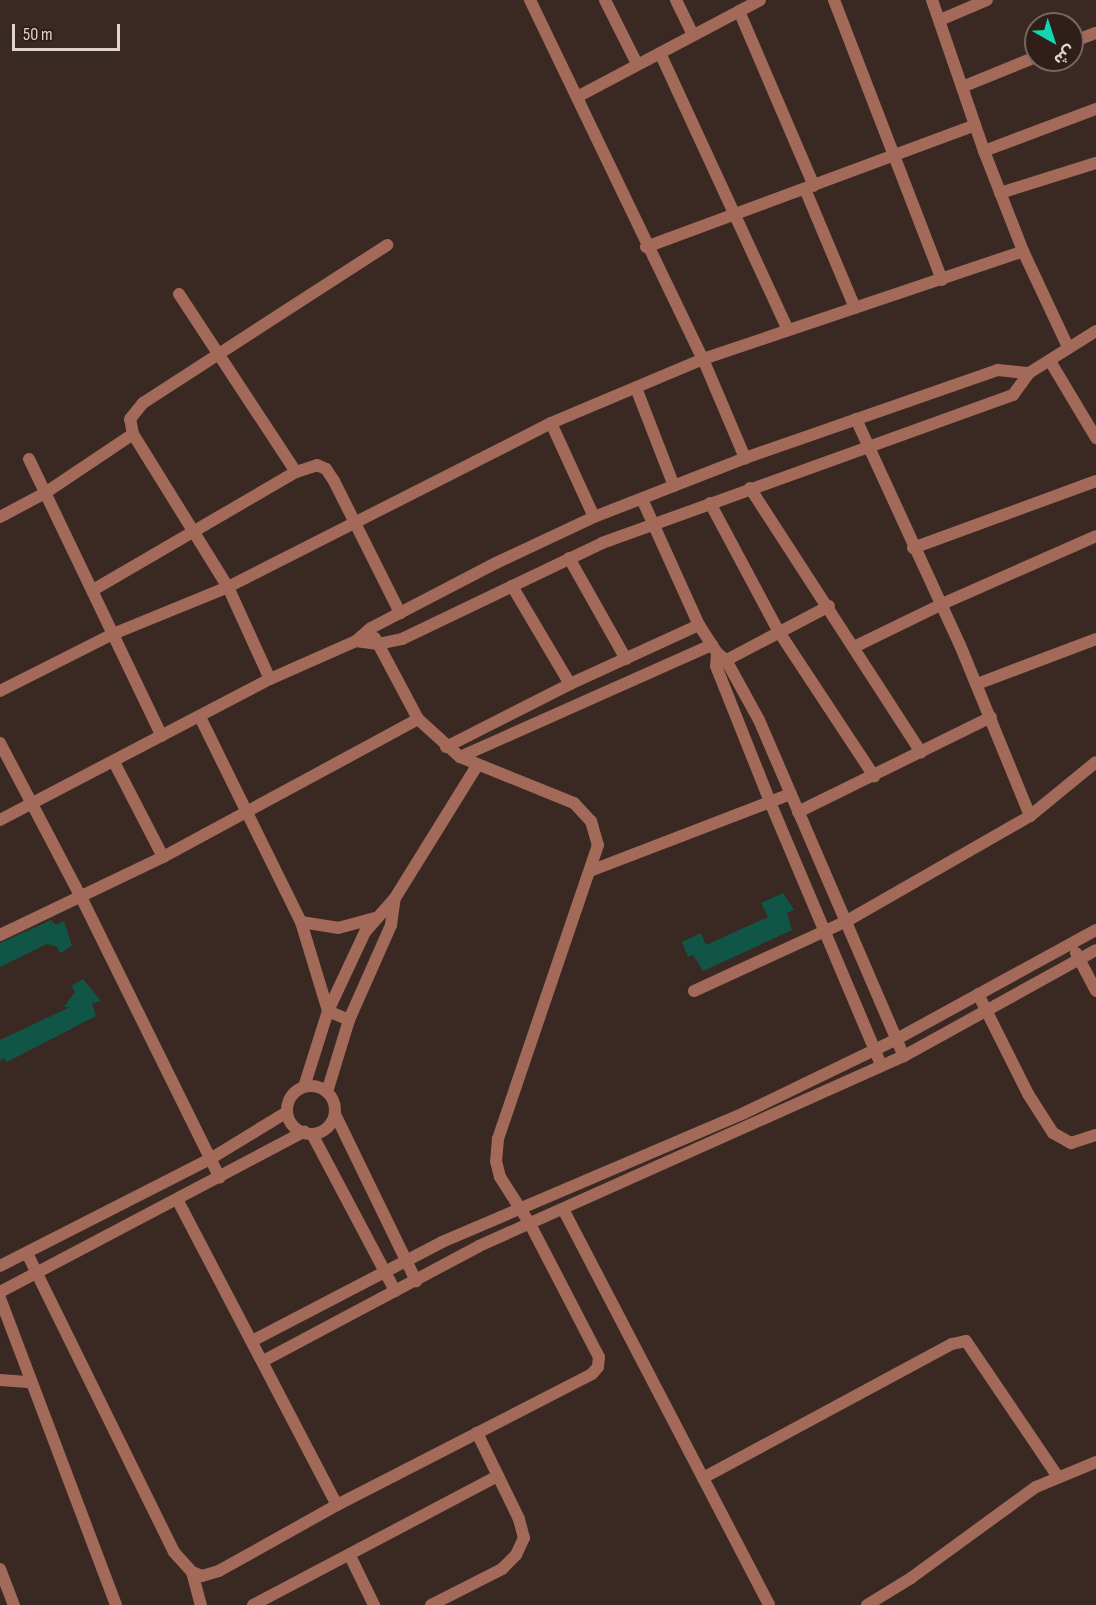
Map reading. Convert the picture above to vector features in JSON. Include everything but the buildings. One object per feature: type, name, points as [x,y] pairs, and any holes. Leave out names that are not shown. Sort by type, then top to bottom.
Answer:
[{"type":"street","points":[[530,0],[646,247],[703,359],[745,458]]},
{"type":"street","points":[[605,0],[637,64]]},
{"type":"street","points":[[676,0],[693,35]]},
{"type":"street","points":[[577,97],[759,0]]},
{"type":"street","points":[[834,0],[942,280]]},
{"type":"street","points":[[932,0],[1000,193],[1023,251],[1068,346]]},
{"type":"street","points":[[940,21],[987,0]]},
{"type":"street","points":[[739,11],[855,308]]},
{"type":"street","points":[[660,53],[788,330]]},
{"type":"street","points":[[962,87],[1024,62]]},
{"type":"street","points":[[984,151],[1096,109]]},
{"type":"street","points":[[646,247],[896,157],[975,125]]},
{"type":"street","points":[[1000,193],[1096,163]]},
{"type":"street","points":[[270,680],[228,587],[196,532],[133,434],[130,419],[137,409],[387,245]]},
{"type":"street","points":[[0,691],[113,634],[228,587],[551,423],[703,359],[1023,251]]},
{"type":"street","points":[[179,294],[296,472]]},
{"type":"street","points":[[356,641],[378,644],[402,639],[569,558],[653,523],[1013,395],[1029,373],[1050,361],[1068,346],[1096,331]]},
{"type":"street","points":[[1050,361],[1096,438]]},
{"type":"street","points":[[0,820],[270,680],[356,641],[370,628],[594,517],[745,458],[998,370],[1029,373]]},
{"type":"street","points":[[636,388],[674,486]]},
{"type":"street","points":[[856,419],[913,548],[942,603],[1030,816]]},
{"type":"street","points":[[551,423],[594,517]]},
{"type":"street","points":[[0,517],[45,493],[133,434]]},
{"type":"street","points":[[29,459],[162,736]]},
{"type":"street","points":[[93,590],[309,465],[326,469],[400,613]]},
{"type":"street","points":[[913,548],[1096,481]]},
{"type":"street","points":[[750,488],[829,606],[921,752]]},
{"type":"street","points":[[642,499],[699,625],[759,720],[895,1040],[904,1056]]},
{"type":"street","points":[[710,503],[780,632],[874,776]]},
{"type":"street","points":[[854,647],[942,603],[1096,536]]},
{"type":"street","points":[[569,558],[626,659]]},
{"type":"street","points":[[512,586],[570,684]]},
{"type":"street","points":[[460,757],[780,632],[829,606]]},
{"type":"street","points":[[446,747],[570,684],[699,625]]},
{"type":"street","points":[[192,1572],[202,1576],[219,1571],[337,1505],[591,1374],[600,1362],[530,1224],[500,1177],[498,1139],[598,845],[591,821],[574,803],[477,766],[446,747],[418,719],[370,628]]},
{"type":"street","points":[[977,684],[1096,639]]},
{"type":"street","points":[[718,656],[770,802],[881,1065]]},
{"type":"street","points":[[200,717],[301,922],[328,1011],[349,1020]]},
{"type":"street","points":[[798,812],[991,717]]},
{"type":"street","points":[[0,935],[163,857],[418,719]]},
{"type":"street","points":[[0,743],[30,804],[81,897],[220,1178]]},
{"type":"street","points":[[114,762],[163,857]]},
{"type":"street","points":[[694,991],[845,922],[1030,816],[1096,762]]},
{"type":"street","points":[[395,1291],[308,1133],[292,1125],[287,1112],[291,1096],[304,1087],[328,1011],[375,918],[395,898],[477,766]]},
{"type":"street","points":[[590,872],[791,794]]},
{"type":"street","points":[[395,898],[391,925],[349,1020],[327,1092],[335,1114],[416,1281]]},
{"type":"street","points":[[301,922],[316,928],[338,928],[375,918],[391,925]]},
{"type":"street","points":[[254,1340],[405,1260],[519,1207],[744,1113],[873,1048],[895,1040],[1096,930]]},
{"type":"street","points":[[1071,944],[1096,991]]},
{"type":"street","points":[[265,1360],[395,1291],[530,1224],[724,1140],[904,1056],[988,1012],[1096,950]]},
{"type":"street","points":[[978,994],[1028,1094],[1053,1133],[1071,1143],[1096,1135]]},
{"type":"street","points":[[304,1087],[327,1092]]},
{"type":"street","points":[[0,1266],[210,1159],[287,1112]]},
{"type":"street","points":[[0,1292],[308,1133],[327,1128],[335,1114]]},
{"type":"street","points":[[178,1201],[265,1360],[337,1505]]},
{"type":"street","points":[[562,1209],[770,1605]]},
{"type":"street","points":[[27,1253],[174,1551],[192,1572],[201,1605]]},
{"type":"street","points":[[0,1298],[116,1605]]},
{"type":"street","points":[[703,1478],[952,1344],[966,1341],[1058,1477]]},
{"type":"street","points":[[0,1380],[32,1382]]},
{"type":"street","points":[[431,1605],[502,1569],[516,1555],[524,1538],[477,1433]]},
{"type":"street","points":[[867,1605],[911,1578],[1036,1487],[1096,1462]]},
{"type":"street","points":[[253,1605],[350,1556],[498,1476]]},
{"type":"street","points":[[350,1556],[374,1605]]},
{"type":"street","points":[[0,1569],[14,1605]]}]
